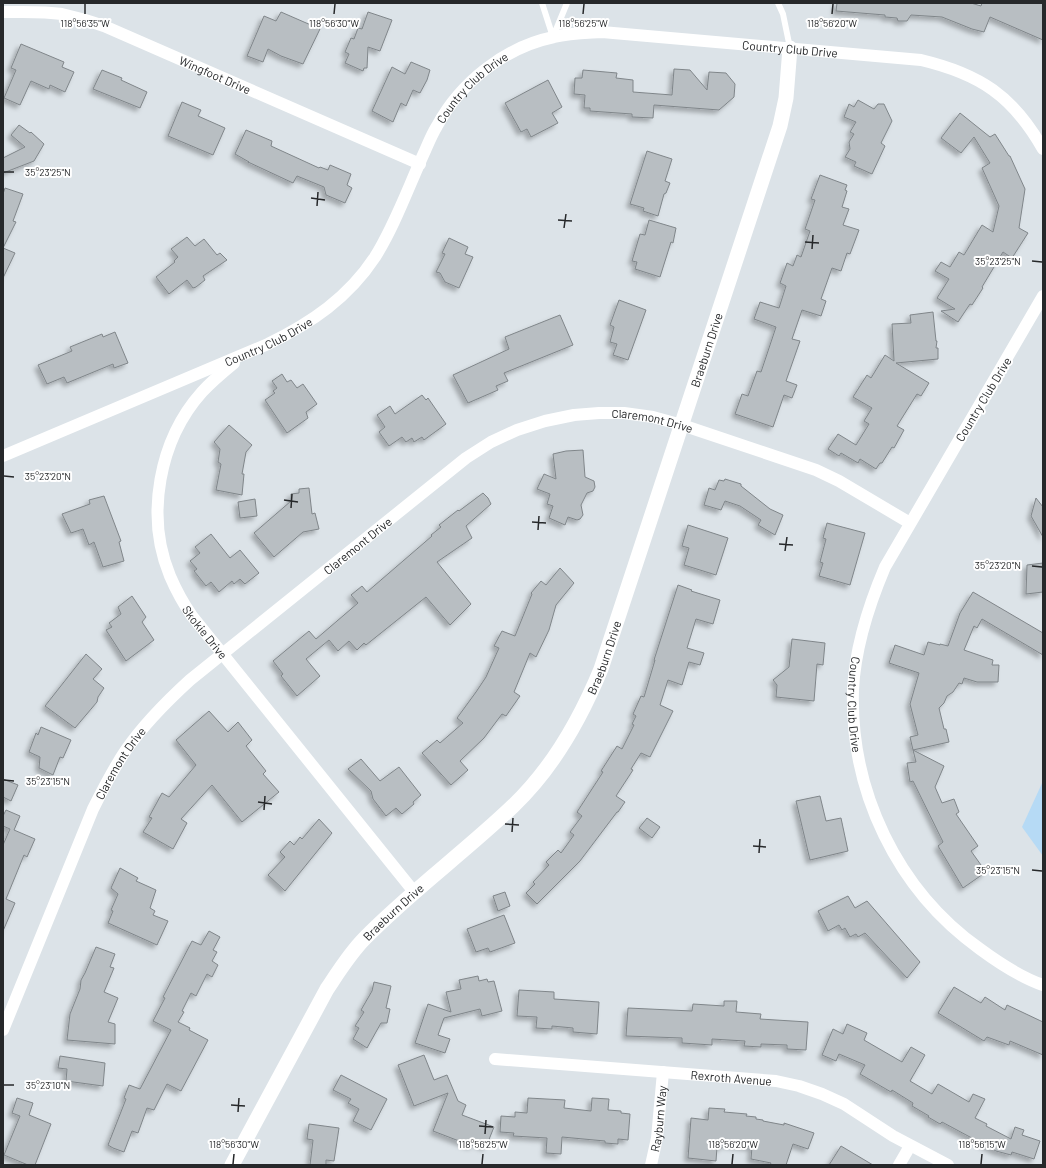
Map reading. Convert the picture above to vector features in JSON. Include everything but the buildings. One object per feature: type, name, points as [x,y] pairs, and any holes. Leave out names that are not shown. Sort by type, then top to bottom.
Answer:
[{"type":"street","name":"Wingfoot Drive","points":[[3,12],[40,12],[62,14],[84,19],[104,26],[420,164]]},
{"type":"street","name":"Country Club Drive","points":[[3,456],[259,348],[294,331],[312,320],[335,302],[356,282],[374,258],[387,237],[436,126],[452,102],[490,65],[506,55],[529,44],[553,37],[577,33],[602,32],[921,60],[946,66],[970,76],[988,86],[1004,98],[1020,115],[1043,149]]},
{"type":"street","name":"Braeburn Drive","points":[[232,1165],[327,989],[344,963],[364,939],[513,806],[539,778],[558,753],[589,698],[601,669],[780,126],[786,98],[790,48]]},
{"type":"street","name":"Country Club Drive","points":[[1043,296],[885,567],[872,597],[863,627],[856,658],[853,690],[857,753],[864,784],[876,819],[890,848],[906,875],[926,900],[967,941],[1012,970],[1043,985]]},
{"type":"street","name":"Skokie Drive","points":[[259,348],[237,361],[220,374],[202,392],[188,410],[177,428],[167,452],[158,494],[158,526],[162,551],[169,574],[180,597],[192,616],[415,893]]},
{"type":"street","name":"Claremont Drive","points":[[3,1030],[93,809],[110,776],[127,749],[146,724],[167,701],[190,680],[466,458],[491,442],[517,430],[545,421],[574,415],[624,413],[653,417],[682,425],[816,470],[839,481],[910,523]]},
{"type":"street","name":"Rexroth Avenue","points":[[495,1060],[776,1081],[800,1086],[844,1104],[910,1146],[948,1165]]},
{"type":"street","name":"Rayburn Way","points":[[651,1165],[657,1138],[663,1072]]},
{"type":"street","points":[[899,1165],[910,1146]]},
{"type":"lane","points":[[542,3],[553,37]]},
{"type":"lane","points":[[553,37],[567,3]]},
{"type":"lane","points":[[778,3],[783,14],[790,48]]},
{"type":"shaded area","points":[[1043,781],[1043,856],[1022,827]]}]
